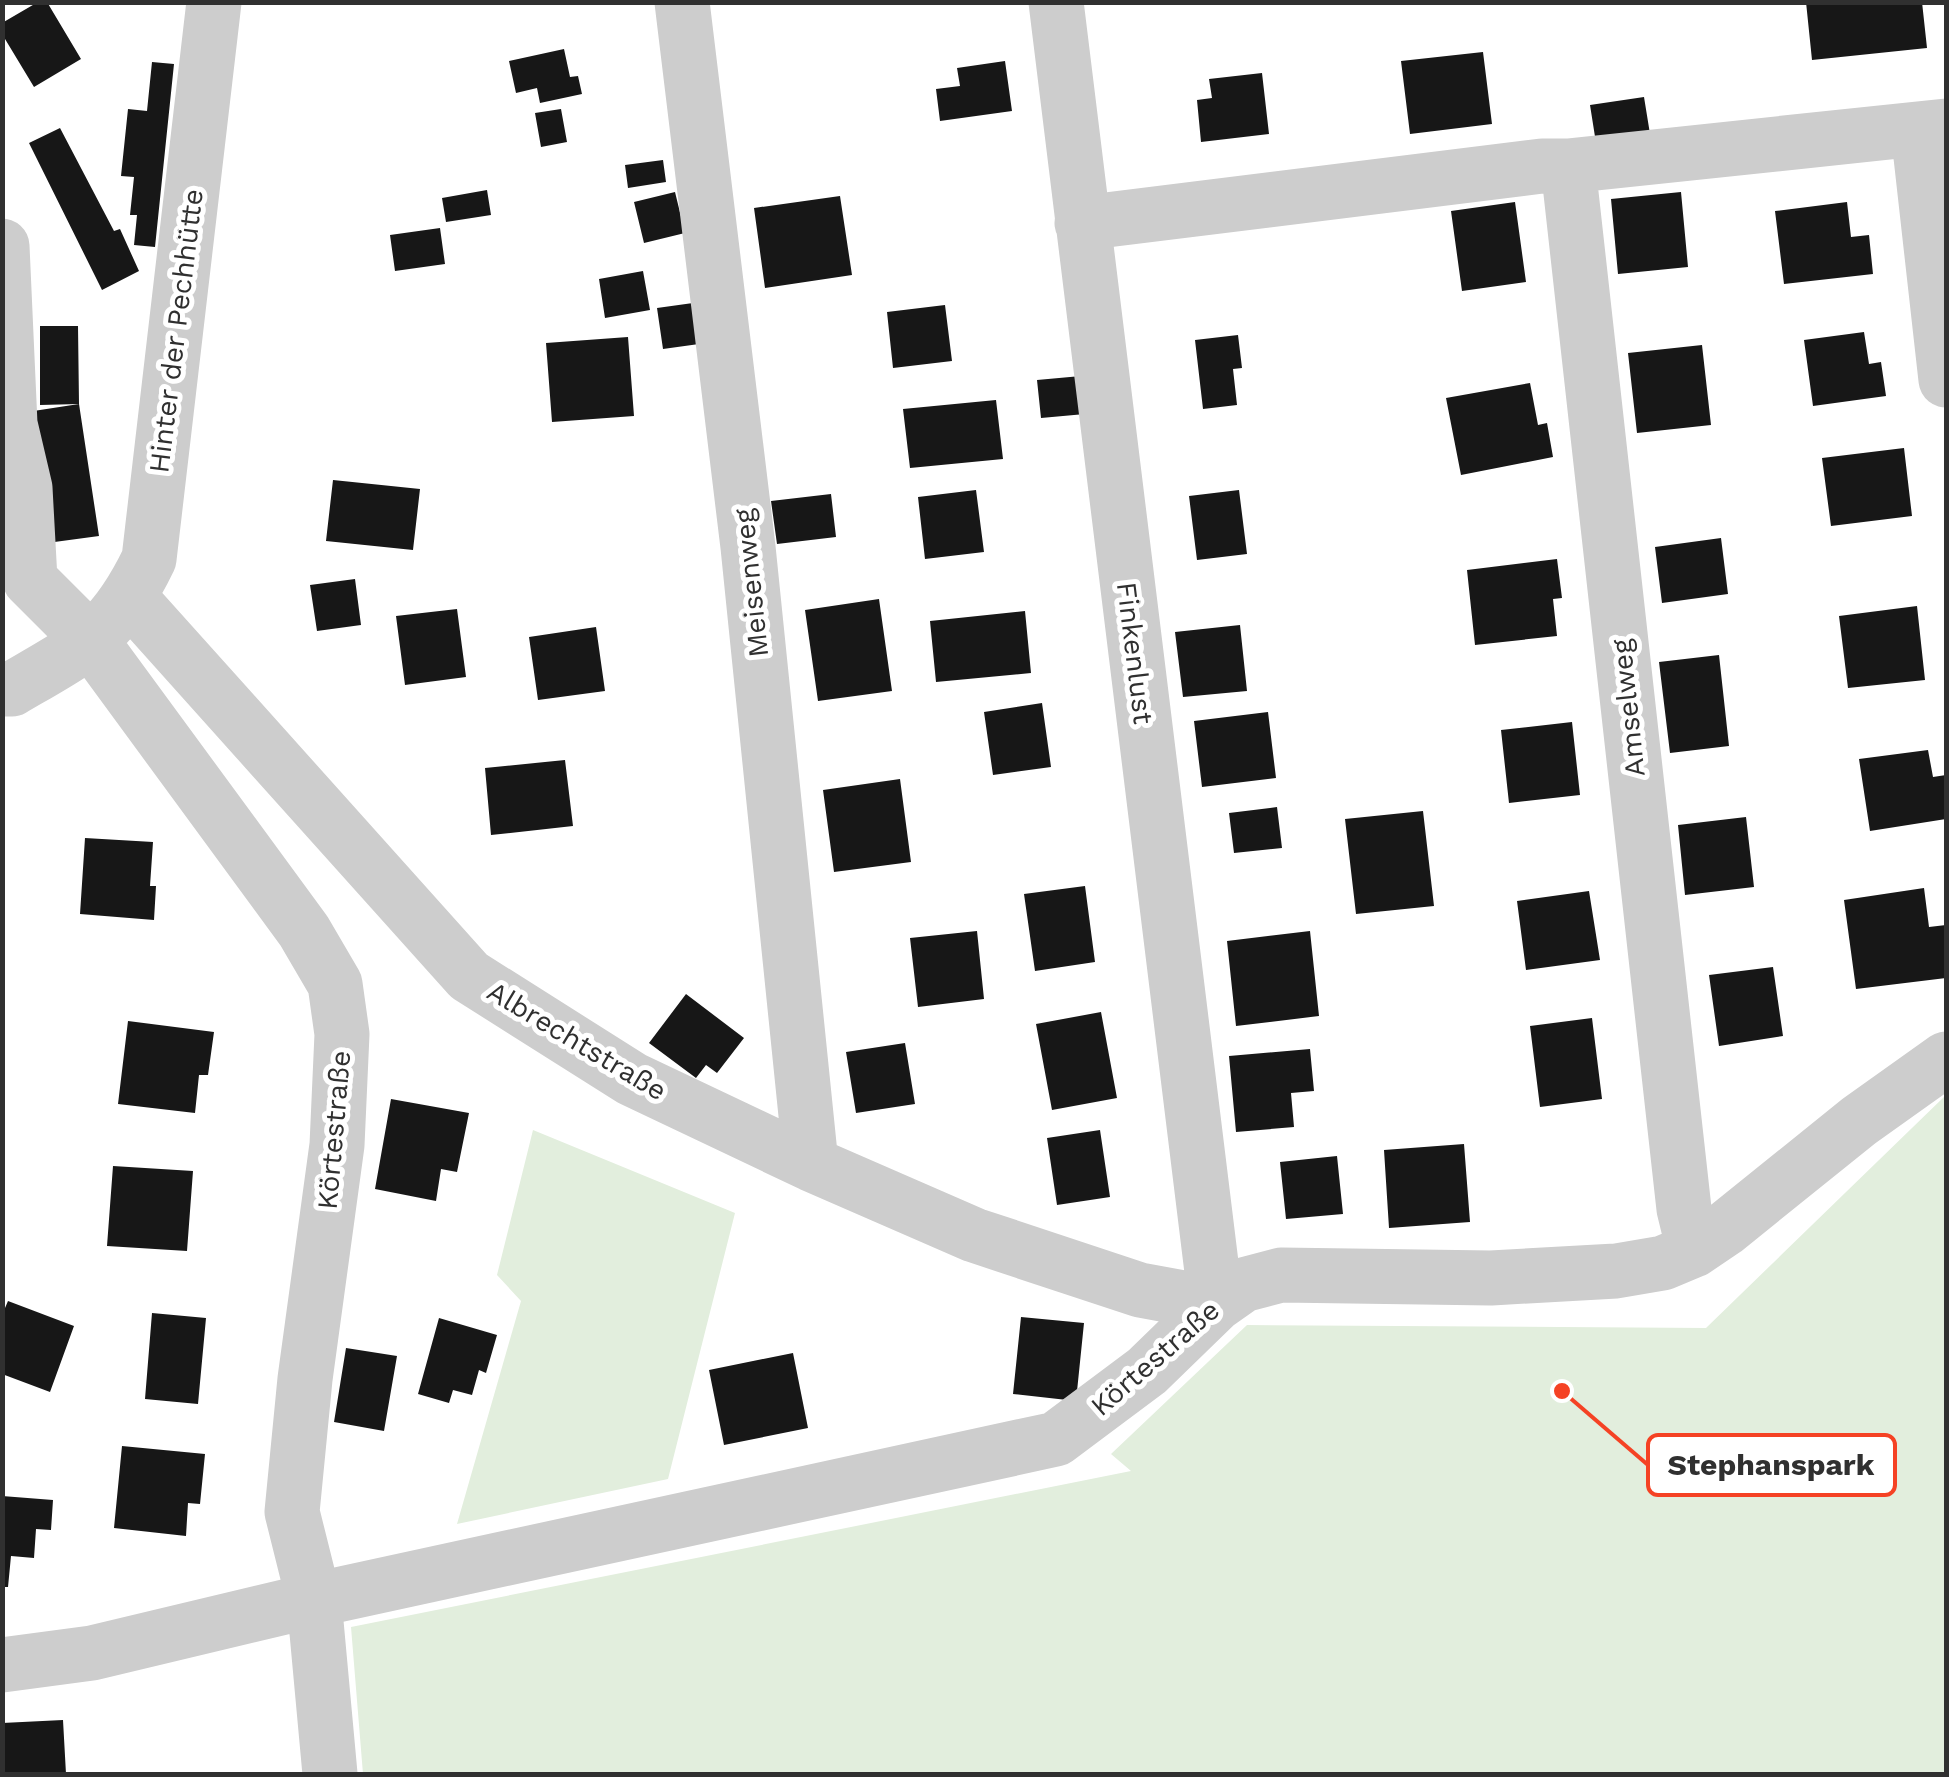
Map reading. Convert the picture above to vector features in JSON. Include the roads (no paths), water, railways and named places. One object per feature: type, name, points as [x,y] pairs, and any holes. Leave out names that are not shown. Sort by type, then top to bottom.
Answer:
[{"type":"street","name":"Hinter der Pechhütte","points":[[2,690],[12,689],[92,642],[130,598],[149,559],[214,2]]},
{"type":"street","name":"Meisenweg","points":[[682,2],[748,547],[811,1164]]},
{"type":"street","name":"Finkenlust","points":[[1056,2],[1216,1304]]},
{"type":"street","points":[[1082,223],[1522,168],[1932,128],[1946,380]]},
{"type":"street","name":"Amselweg","points":[[1568,166],[1684,1209],[1694,1250]]},
{"type":"street","name":"Körtestraße","points":[[2,246],[10,424],[24,488],[30,580],[92,642],[304,931],[335,984],[342,1034],[337,1145],[305,1380],[292,1512],[314,1600]]},
{"type":"street","name":"Albrechtstraße","points":[[130,598],[470,976],[632,1080],[811,1164],[974,1234],[1140,1290],[1216,1304]]},
{"type":"street","name":"Körtestraße","points":[[2,1665],[92,1653],[314,1600],[1056,1439],[1147,1371],[1216,1304],[1242,1285],[1281,1275],[1491,1278],[1663,1263],[1694,1250],[1725,1229],[1859,1121],[1946,1058]]},
{"type":"street","points":[[314,1600],[330,1774]]},
{"type":"place","name":"Stephanspark","points":[[1562,1391]]}]
